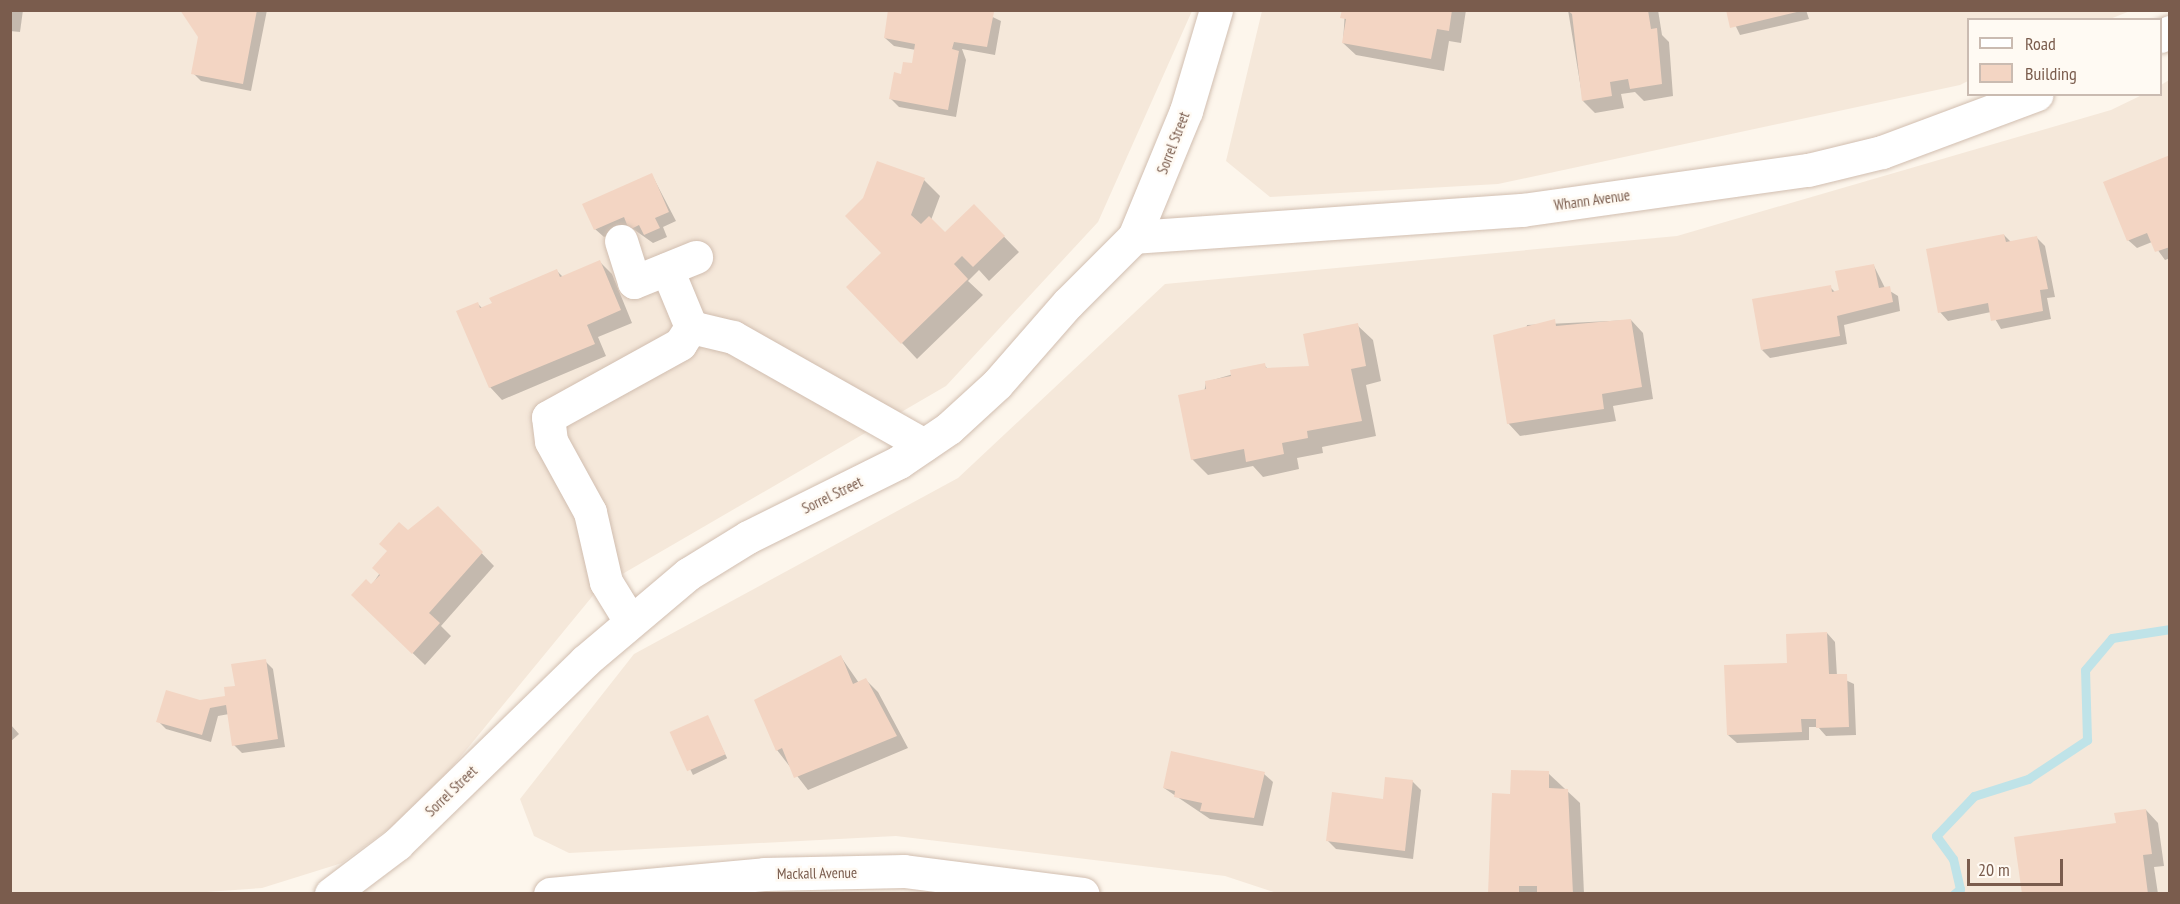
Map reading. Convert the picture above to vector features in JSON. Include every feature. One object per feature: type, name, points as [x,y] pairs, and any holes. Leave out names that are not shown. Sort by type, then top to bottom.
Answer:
[{"type":"street","name":"Sorrel Street","points":[[331,894],[397,844],[630,621],[688,574],[748,537],[924,445],[997,384],[1068,303],[1134,237],[1186,111],[1216,10]]},
{"type":"street","name":"Whann Avenue","points":[[1134,237],[1522,210],[1764,177],[1882,152],[2032,96]]},
{"type":"street","points":[[621,241],[634,282],[681,263],[691,327],[680,344],[548,417],[551,441],[590,512],[606,582],[630,621]]},
{"type":"street","points":[[691,327],[733,337],[924,445]]},
{"type":"street","name":"Mackall Avenue","points":[[550,894],[764,874],[904,871],[1083,894]]},
{"type":"shaded area","points":[[10,11],[1192,11],[1098,222],[946,386],[600,587],[421,805],[342,863],[262,888],[178,894],[11,893]]},
{"type":"shaded area","points":[[1262,11],[2130,11],[2112,18],[1967,18],[1967,82],[1960,85],[1498,184],[1270,197],[1226,161]]},
{"type":"shaded area","points":[[2169,80],[2169,893],[1280,894],[1225,876],[896,836],[569,853],[534,836],[520,799],[634,654],[958,478],[1165,284],[1677,236],[2111,110],[2140,96],[2162,96],[2162,84]]},
{"type":"building","points":[[180,10],[257,10],[243,84],[191,74],[198,37]]},
{"type":"building","points":[[888,10],[994,12],[987,47],[954,42],[952,49],[959,51],[948,110],[889,99],[894,72],[901,74],[903,62],[912,63],[915,44],[884,38]]},
{"type":"building","points":[[1342,10],[1452,10],[1449,31],[1437,29],[1431,59],[1342,43],[1346,19],[1340,18]]},
{"type":"building","points":[[1567,10],[1648,10],[1651,29],[1657,28],[1662,84],[1630,89],[1628,79],[1610,82],[1612,96],[1582,101],[1572,14]]},
{"type":"building","points":[[1726,10],[1801,10],[1801,11],[1730,28]]},
{"type":"building","points":[[2170,155],[2170,247],[2155,252],[2147,233],[2127,241],[2103,182]]},
{"type":"building","points":[[877,161],[925,178],[911,215],[921,224],[929,216],[945,232],[974,204],[1005,236],[973,267],[962,256],[954,264],[968,279],[901,344],[846,287],[881,253],[845,216],[863,198]]},
{"type":"building","points":[[652,173],[669,212],[655,218],[660,228],[644,235],[639,225],[629,230],[624,217],[594,230],[582,204]]},
{"type":"building","points":[[2004,234],[2006,242],[2037,236],[2048,289],[2040,290],[2043,311],[1991,321],[1988,303],[1938,313],[1926,249]]},
{"type":"building","points":[[600,260],[621,310],[587,325],[595,344],[489,388],[456,311],[478,302],[480,308],[492,303],[489,298],[557,269],[560,277]]},
{"type":"building","points":[[1874,264],[1879,288],[1890,286],[1893,302],[1837,316],[1840,336],[1761,350],[1752,299],[1831,285],[1832,292],[1839,290],[1835,271]]},
{"type":"building","points":[[1555,319],[1556,326],[1631,319],[1642,387],[1602,394],[1604,409],[1507,424],[1493,335]]},
{"type":"building","points":[[1358,323],[1366,366],[1351,369],[1362,421],[1307,431],[1308,438],[1282,443],[1284,454],[1246,462],[1244,449],[1191,460],[1178,395],[1206,389],[1205,381],[1231,376],[1230,370],[1265,363],[1266,368],[1309,366],[1303,334]]},
{"type":"building","points":[[438,506],[483,552],[429,613],[440,623],[412,654],[351,595],[366,579],[371,584],[380,575],[372,568],[387,551],[379,544],[399,522],[408,530]]},
{"type":"building","points":[[1827,632],[1829,674],[1847,674],[1849,727],[1816,728],[1816,719],[1801,719],[1802,732],[1727,735],[1724,665],[1787,663],[1786,634]]},
{"type":"building","points":[[841,655],[853,684],[866,678],[897,736],[794,778],[782,748],[776,751],[754,700]]},
{"type":"building","points":[[266,659],[278,739],[232,746],[226,705],[210,708],[202,735],[156,722],[166,690],[200,700],[225,696],[224,687],[235,686],[231,664]]},
{"type":"building","points":[[708,715],[725,754],[687,771],[670,732]]},
{"type":"building","points":[[1171,751],[1265,772],[1254,818],[1200,811],[1202,803],[1174,797],[1175,791],[1163,788]]},
{"type":"building","points":[[1511,770],[1549,771],[1549,788],[1568,789],[1573,894],[1537,894],[1537,886],[1519,886],[1519,894],[1488,894],[1492,793],[1510,794]]},
{"type":"building","points":[[1385,777],[1413,780],[1405,851],[1326,841],[1332,792],[1383,799]]},
{"type":"building","points":[[2146,809],[2152,854],[2143,855],[2148,894],[2022,894],[2014,837],[2116,823],[2114,813]]},
{"type":"waterway","points":[[1954,894],[1960,889],[1953,859],[1936,836],[1974,796],[2028,779],[2087,740],[2085,670],[2112,638],[2170,629]]}]
